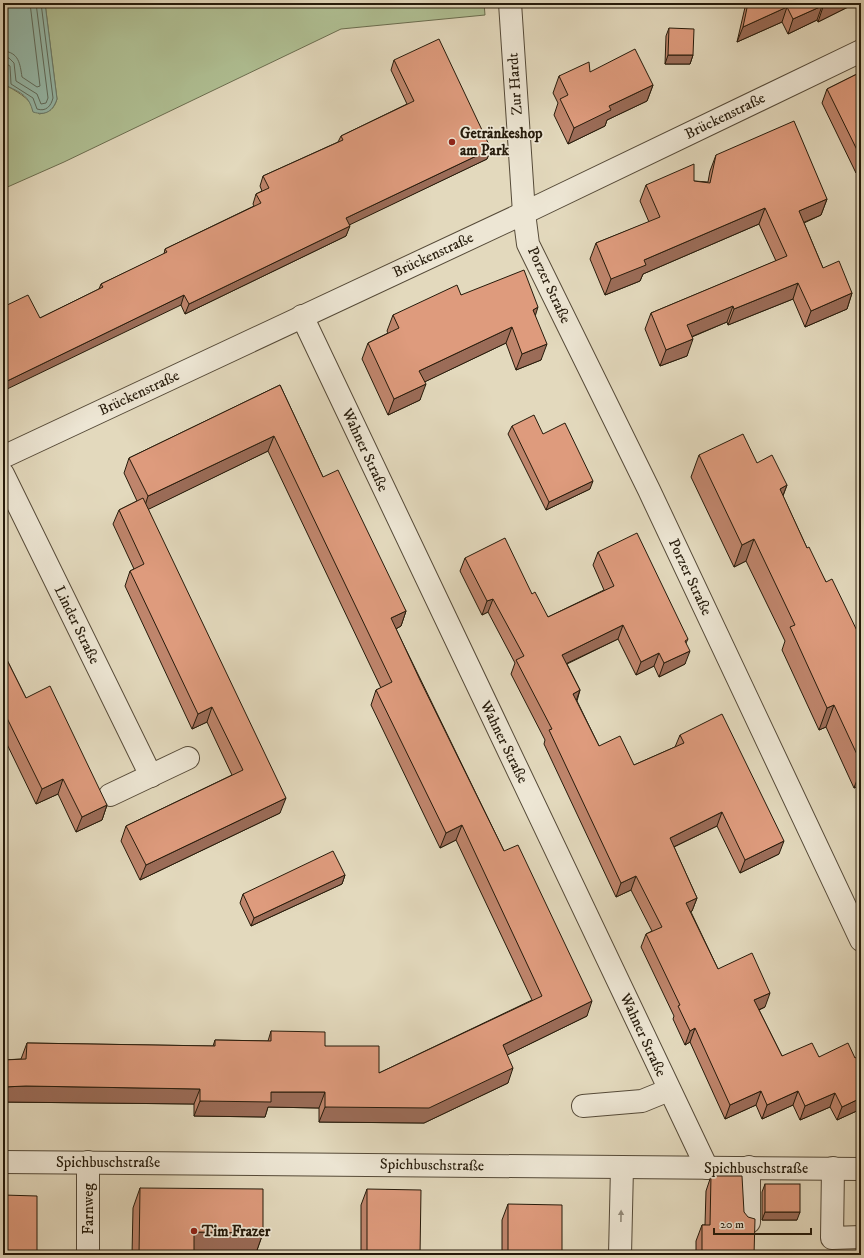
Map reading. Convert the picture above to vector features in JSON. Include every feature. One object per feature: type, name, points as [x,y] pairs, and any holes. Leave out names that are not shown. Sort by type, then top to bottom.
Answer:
[{"type":"street","name":"Zur Hardt","points":[[510,3],[524,213]]},
{"type":"street","name":"Brückenstraße","points":[[3,457],[524,213],[861,51]]},
{"type":"street","name":"Porzer Straße","points":[[524,213],[528,244],[652,497],[861,940]]},
{"type":"street","name":"Wahner Straße","points":[[302,316],[707,1168]]},
{"type":"street","name":"Linder Straße","points":[[3,474],[151,776]]},
{"type":"street","points":[[110,795],[188,758]]},
{"type":"street","points":[[583,1106],[642,1102],[670,1090]]},
{"type":"street","name":"Spichbuschstraße","points":[[3,1162],[861,1169]]},
{"type":"street","name":"Farnweg","points":[[88,1162],[88,1255]]},
{"type":"street","points":[[620,1255],[622,1167]]},
{"type":"street","points":[[749,1167],[749,1222]]},
{"type":"street","points":[[833,1168],[832,1238],[861,1238]]},
{"type":"shaded area","points":[[45,3],[484,3],[485,15],[341,29],[64,162],[3,189],[3,65],[7,67],[7,86],[25,98],[39,114],[51,110],[57,99]]},
{"type":"water","points":[[3,3],[45,3],[57,99],[53,107],[48,112],[33,112],[29,102],[24,96],[7,86],[7,67],[3,65]]},
{"type":"building","points":[[748,3],[831,3],[793,19],[787,7],[743,27]]},
{"type":"building","points":[[669,28],[694,29],[693,55],[668,55]]},
{"type":"building","points":[[439,39],[491,149],[346,218],[350,226],[189,304],[184,295],[3,383],[3,307],[28,295],[40,318],[103,287],[101,284],[167,252],[165,249],[261,203],[256,194],[269,188],[263,176],[343,140],[341,136],[414,101],[394,60]]},
{"type":"building","points":[[635,49],[653,85],[609,106],[611,110],[574,128],[560,99],[568,95],[559,76],[589,62],[590,72]]},
{"type":"building","points":[[861,72],[861,158],[827,89]]},
{"type":"building","points":[[794,121],[827,199],[799,211],[823,268],[839,261],[852,293],[811,311],[798,283],[734,309],[733,306],[687,325],[693,339],[666,350],[651,313],[787,256],[765,208],[644,260],[646,265],[611,279],[596,243],[660,217],[646,185],[694,164],[694,181],[710,183],[716,155]]},
{"type":"building","points":[[524,270],[538,307],[533,310],[547,344],[522,354],[512,327],[419,371],[426,384],[394,399],[368,343],[399,328],[393,315],[457,285],[461,295]]},
{"type":"building","points":[[280,385],[323,477],[338,470],[406,611],[391,618],[420,680],[504,851],[518,845],[592,1001],[503,1045],[513,1068],[429,1108],[325,1107],[325,1092],[271,1092],[271,1102],[200,1101],[200,1089],[26,1086],[3,1087],[3,1060],[26,1059],[27,1043],[215,1046],[215,1040],[271,1041],[271,1031],[325,1032],[325,1046],[379,1046],[379,1073],[542,996],[462,825],[446,833],[376,690],[392,682],[274,436],[148,496],[129,458]]},
{"type":"building","points":[[534,415],[543,434],[565,423],[593,481],[549,502],[512,426]]},
{"type":"building","points":[[743,434],[757,463],[772,455],[787,485],[780,489],[807,548],[809,547],[826,582],[832,579],[861,639],[861,763],[834,705],[827,708],[790,627],[795,625],[754,539],[742,545],[699,455]]},
{"type":"building","points":[[143,498],[286,798],[146,865],[126,826],[243,770],[212,707],[198,714],[130,571],[144,564],[119,510]]},
{"type":"building","points":[[637,533],[688,639],[685,641],[690,651],[664,663],[659,653],[641,662],[623,625],[562,655],[580,690],[573,694],[599,746],[620,736],[634,765],[684,743],[680,735],[722,714],[784,841],[745,860],[722,812],[670,838],[697,898],[686,903],[718,969],[752,953],[770,993],[754,1000],[782,1056],[812,1043],[819,1057],[848,1043],[855,1058],[861,1055],[861,1098],[842,1107],[835,1093],[805,1106],[798,1091],[767,1105],[761,1091],[730,1105],[695,1028],[690,1031],[678,1006],[680,1005],[646,934],[662,927],[636,876],[621,883],[549,730],[552,729],[516,660],[524,656],[493,599],[487,601],[465,558],[505,538],[532,594],[535,592],[548,617],[614,586],[598,552]]},
{"type":"building","points":[[3,652],[26,698],[50,686],[107,805],[82,817],[63,779],[42,789],[3,710]]},
{"type":"building","points":[[333,851],[345,875],[254,918],[243,894]]},
{"type":"building","points":[[711,1176],[742,1176],[744,1212],[748,1217],[755,1219],[754,1255],[702,1255],[702,1225],[710,1225]]},
{"type":"building","points":[[765,1184],[800,1184],[800,1212],[765,1212]]},
{"type":"building","points":[[140,1188],[263,1189],[263,1233],[194,1232],[194,1255],[139,1255]]},
{"type":"building","points":[[367,1189],[421,1190],[420,1255],[367,1255]]},
{"type":"building","points":[[3,1195],[37,1196],[37,1255],[3,1255]]},
{"type":"building","points":[[508,1204],[562,1205],[562,1255],[508,1255]]},
{"type":"place","name":"Getränkeshop am Park","points":[[452,142]]},
{"type":"place","name":"Tim Frazer","points":[[194,1231]]}]
